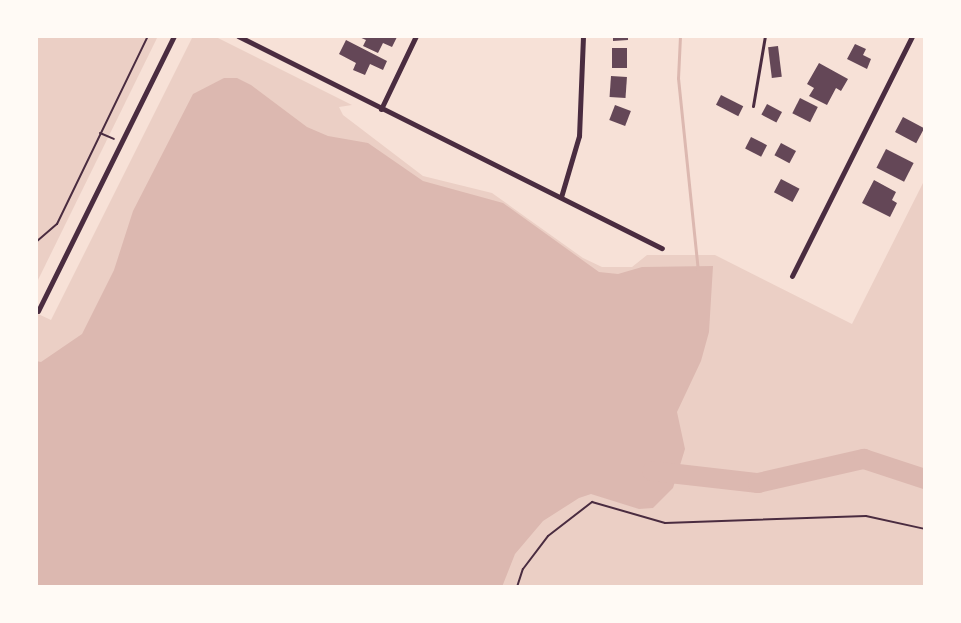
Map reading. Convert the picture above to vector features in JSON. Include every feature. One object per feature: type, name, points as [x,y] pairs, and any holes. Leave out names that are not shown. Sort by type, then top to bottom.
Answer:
[{"type":"street","points":[[39,311],[174,36]]},
{"type":"street","points":[[238,36],[662,248]]},
{"type":"street","points":[[381,109],[416,36]]},
{"type":"street","points":[[561,197],[578,143],[583,36]]},
{"type":"street","points":[[792,276],[912,36]]},
{"type":"lane","points":[[753,106],[765,36]]},
{"type":"path","points":[[36,242],[57,224],[148,36]]},
{"type":"path","points":[[100,133],[121,142]]},
{"type":"path","points":[[517,587],[523,569],[548,536],[592,502],[665,523],[866,516],[925,529]]},
{"type":"shaded area","points":[[36,36],[158,36],[36,284]]},
{"type":"shaded area","points":[[193,36],[214,36],[352,105],[339,107],[343,115],[423,176],[492,193],[583,258],[602,267],[632,267],[647,255],[715,255],[852,324],[925,179],[925,587],[36,587],[36,313],[51,320]]},
{"type":"shaded area","points":[[224,78],[237,78],[251,85],[307,127],[328,136],[368,143],[423,181],[503,203],[599,272],[618,274],[642,267],[713,266],[709,332],[701,361],[677,412],[685,449],[673,488],[653,508],[639,509],[591,494],[579,498],[543,521],[515,554],[502,587],[36,587],[36,361],[41,362],[82,334],[114,270],[133,211],[193,94]]},
{"type":"building","points":[[357,36],[397,37],[392,47],[383,43],[378,53],[363,46],[366,40]]},
{"type":"building","points":[[613,36],[628,36],[628,40],[613,41]]},
{"type":"building","points":[[346,40],[387,61],[383,70],[370,64],[365,75],[353,70],[356,63],[339,54]]},
{"type":"building","points":[[855,44],[866,49],[863,55],[871,59],[867,69],[847,59]]},
{"type":"building","points":[[778,46],[782,77],[772,78],[768,47]]},
{"type":"building","points":[[612,48],[627,48],[627,68],[612,68]]},
{"type":"building","points":[[819,63],[848,79],[841,91],[836,88],[827,105],[809,96],[814,88],[807,84]]},
{"type":"building","points":[[611,76],[627,77],[625,98],[610,97]]},
{"type":"building","points":[[721,95],[743,106],[738,116],[716,105]]},
{"type":"building","points":[[800,98],[818,107],[810,122],[792,113]]},
{"type":"building","points":[[767,104],[782,112],[776,123],[761,115]]},
{"type":"building","points":[[615,105],[631,111],[625,126],[609,120]]},
{"type":"building","points":[[903,117],[924,128],[916,143],[895,132]]},
{"type":"building","points":[[751,137],[767,145],[761,157],[745,149]]},
{"type":"building","points":[[781,143],[796,151],[789,163],[774,155]]},
{"type":"building","points":[[886,149],[914,163],[904,182],[876,168]]},
{"type":"building","points":[[781,179],[800,189],[792,202],[774,192]]},
{"type":"building","points":[[874,180],[896,192],[892,200],[897,203],[890,217],[862,203]]},
{"type":"waterway","points":[[680,36],[678,78],[698,270]]},
{"type":"waterway","points":[[652,471],[758,483],[864,459],[925,479]]}]
